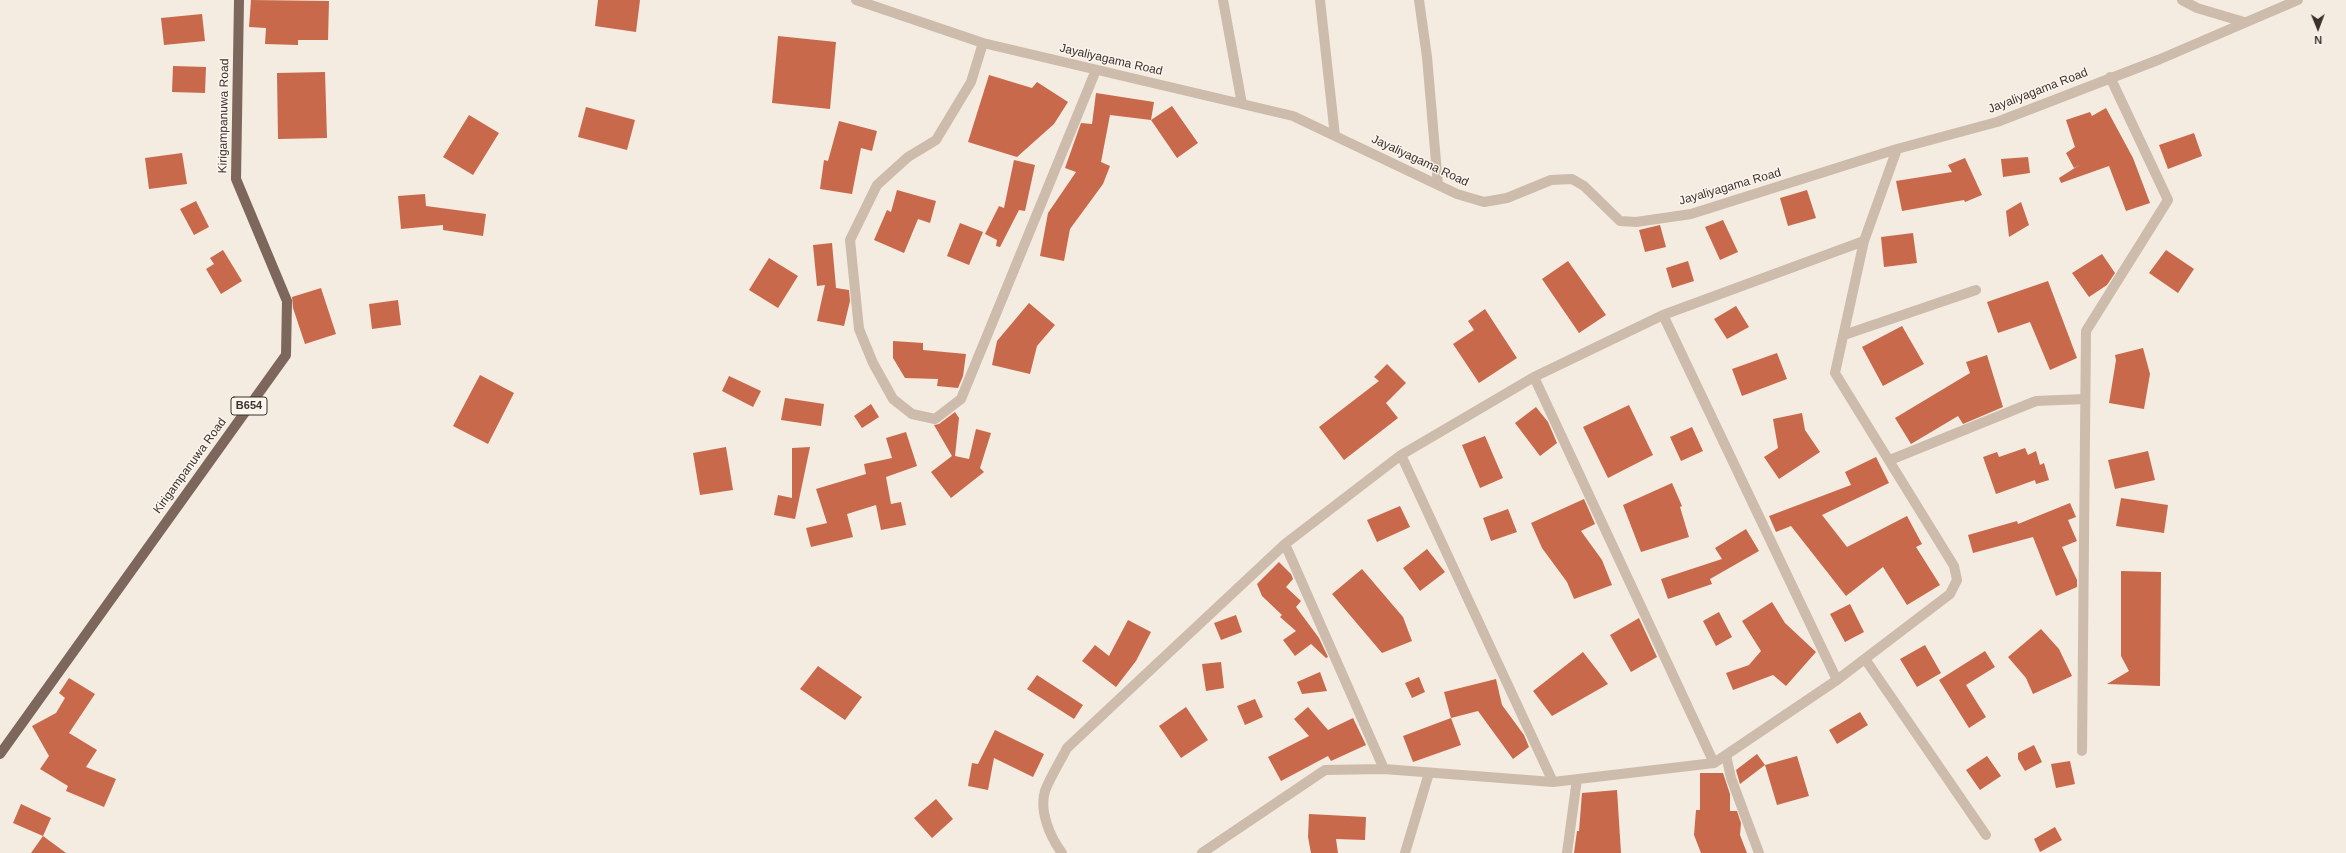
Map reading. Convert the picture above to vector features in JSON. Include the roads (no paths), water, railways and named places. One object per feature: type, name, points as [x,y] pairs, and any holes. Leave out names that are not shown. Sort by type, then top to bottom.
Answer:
[{"type":"main road","name":"Kirigampanuwa Road","points":[[0,754],[286,355],[287,301],[236,179],[239,0]]},
{"type":"street","name":"Jayaliyagama Road","points":[[856,0],[984,43],[1292,116],[1438,185],[1484,202],[1507,198],[1551,180],[1572,179],[1584,186],[1620,221],[1636,222],[1691,214],[1897,149],[1997,122],[2110,77],[2158,60],[2298,0]]},
{"type":"street","points":[[1223,0],[1242,104]]},
{"type":"street","points":[[1320,0],[1335,136]]},
{"type":"street","points":[[1419,0],[1427,57],[1438,185]]},
{"type":"street","points":[[2182,0],[2197,8],[2244,22]]},
{"type":"street","points":[[984,43],[971,82],[936,140],[908,157],[876,185],[850,240],[859,329],[873,363],[893,399],[912,414],[935,419],[961,399],[1096,70]]},
{"type":"street","points":[[2082,751],[2086,331],[2168,200],[2110,77]]},
{"type":"street","points":[[1202,853],[1325,770],[1384,769],[1553,782],[1714,763],[1837,680],[1950,594],[1957,580],[1954,566],[1835,373],[1864,241],[1897,149]]},
{"type":"street","points":[[1062,853],[1052,839],[1044,809],[1045,792],[1067,748],[1285,544],[1401,455],[1534,377],[1663,314],[1864,241]]},
{"type":"street","points":[[1844,335],[1976,290]]},
{"type":"street","points":[[1663,314],[1837,680]]},
{"type":"street","points":[[1534,377],[1714,763]]},
{"type":"street","points":[[1890,460],[2036,401],[2085,399]]},
{"type":"street","points":[[1401,455],[1553,782]]},
{"type":"street","points":[[1285,544],[1384,769]]},
{"type":"street","points":[[1865,659],[1986,835]]},
{"type":"street","points":[[1726,755],[1731,778],[1759,853]]},
{"type":"street","points":[[1405,853],[1429,773]]},
{"type":"street","points":[[1567,853],[1577,779]]}]
